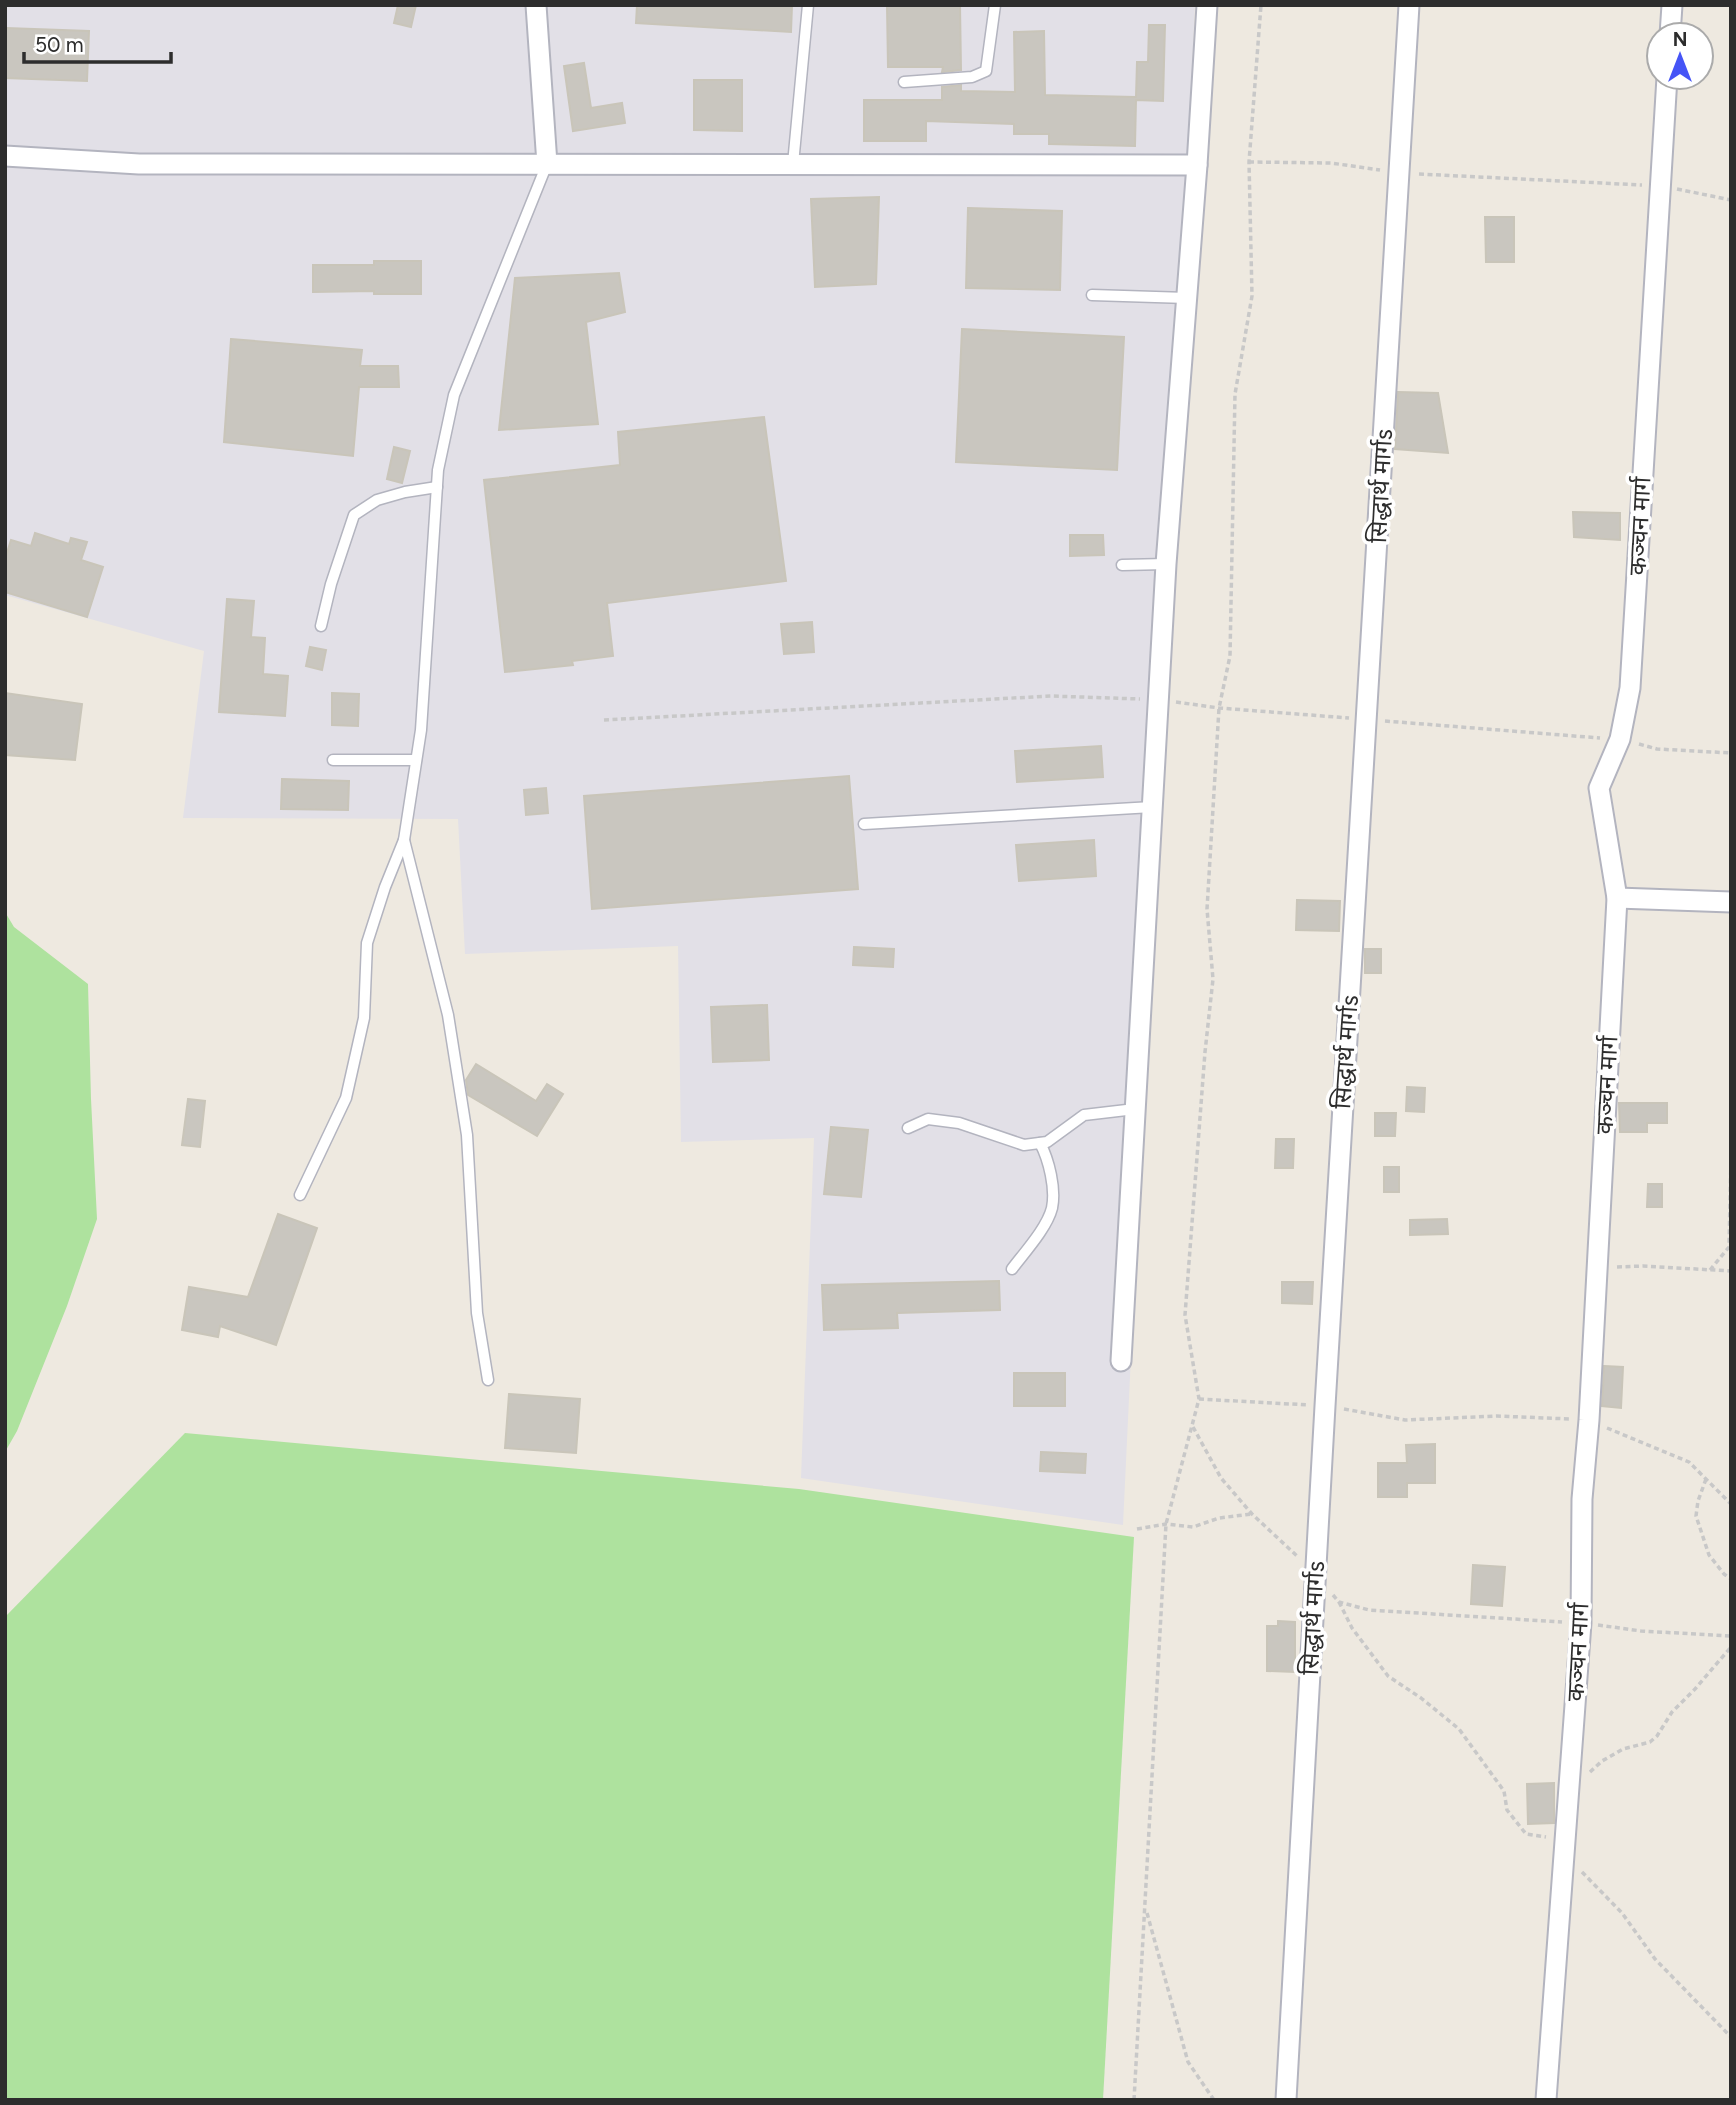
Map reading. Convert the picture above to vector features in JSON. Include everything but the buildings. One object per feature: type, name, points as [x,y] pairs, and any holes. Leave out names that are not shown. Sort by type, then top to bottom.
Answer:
[{"type":"street","points":[[536,5],[547,164]]},
{"type":"street","points":[[1121,1361],[1166,564],[1197,165],[1206,5]]},
{"type":"street","name":"सिद्धार्थ मार्गs","points":[[1286,2100],[1409,5]]},
{"type":"street","name":"कञ्चन मार्ग","points":[[1546,2100],[1581,1623],[1582,1499],[1617,898],[1599,788],[1620,739],[1630,688],[1666,91]]},
{"type":"street","points":[[5,156],[139,164],[1197,165]]},
{"type":"street","points":[[1617,898],[1731,902]]},
{"type":"lane","points":[[793,164],[808,5]]},
{"type":"lane","points":[[904,82],[972,77],[986,71],[995,5]]},
{"type":"lane","points":[[300,1195],[346,1098],[364,1018],[367,943],[404,840],[421,730],[438,470],[454,395],[547,164]]},
{"type":"lane","points":[[1092,295],[1187,298]]},
{"type":"lane","points":[[321,626],[331,584],[354,515],[377,500],[437,487]]},
{"type":"lane","points":[[1122,565],[1166,564]]},
{"type":"lane","points":[[333,760],[416,760]]},
{"type":"lane","points":[[864,824],[1152,807]]},
{"type":"lane","points":[[404,840],[448,1014],[465,1122],[477,1313],[488,1380]]},
{"type":"lane","points":[[908,1128],[928,1119],[959,1123],[1024,1145],[1047,1142],[1084,1115],[1135,1109]]},
{"type":"lane","points":[[1012,1269],[1041,1230],[1052,1208],[1050,1167],[1040,1143]]},
{"type":"path","points":[[1135,2100],[1166,1524],[1199,1399],[1185,1315],[1213,979],[1207,909],[1219,708],[1230,656],[1234,394],[1252,296],[1249,162],[1261,5]]},
{"type":"path","points":[[1249,162],[1331,163],[1400,174],[1660,186],[1731,200]]},
{"type":"path","points":[[1710,1270],[1729,1247],[1731,1157]]},
{"type":"path","points":[[1597,1268],[1643,1266],[1731,1272]]},
{"type":"path","points":[[1199,1399],[1325,1406],[1405,1420],[1497,1416],[1588,1420],[1689,1462],[1731,1504]]},
{"type":"path","points":[[1192,1425],[1221,1478],[1252,1514],[1306,1563],[1339,1602],[1352,1628],[1388,1676],[1421,1698],[1459,1729],[1504,1791],[1507,1810],[1526,1834],[1565,1840],[1575,1865],[1622,1913],[1655,1959],[1731,2036]]},
{"type":"path","points":[[1706,1479],[1696,1516],[1709,1555],[1731,1579]]},
{"type":"path","points":[[1137,1529],[1166,1524],[1193,1527],[1219,1518],[1252,1514]]},
{"type":"path","points":[[1339,1602],[1369,1610],[1581,1623],[1641,1631],[1731,1636]]},
{"type":"path","points":[[1568,1793],[1602,1761],[1623,1749],[1650,1742],[1657,1736],[1672,1712],[1731,1647]]},
{"type":"path","points":[[1145,1907],[1188,2062],[1214,2100]]},
{"type":"shaded area","points":[[5,5],[1195,5],[1123,1525],[801,1478],[814,1138],[681,1142],[678,946],[465,954],[458,819],[183,818],[204,651],[5,595]]},
{"type":"green space","points":[[5,912],[14,927],[88,984],[97,1219],[67,1306],[17,1431],[5,1452]]},
{"type":"green space","points":[[185,1433],[799,1489],[1134,1537],[1103,2100],[5,2100],[5,1617]]}]
